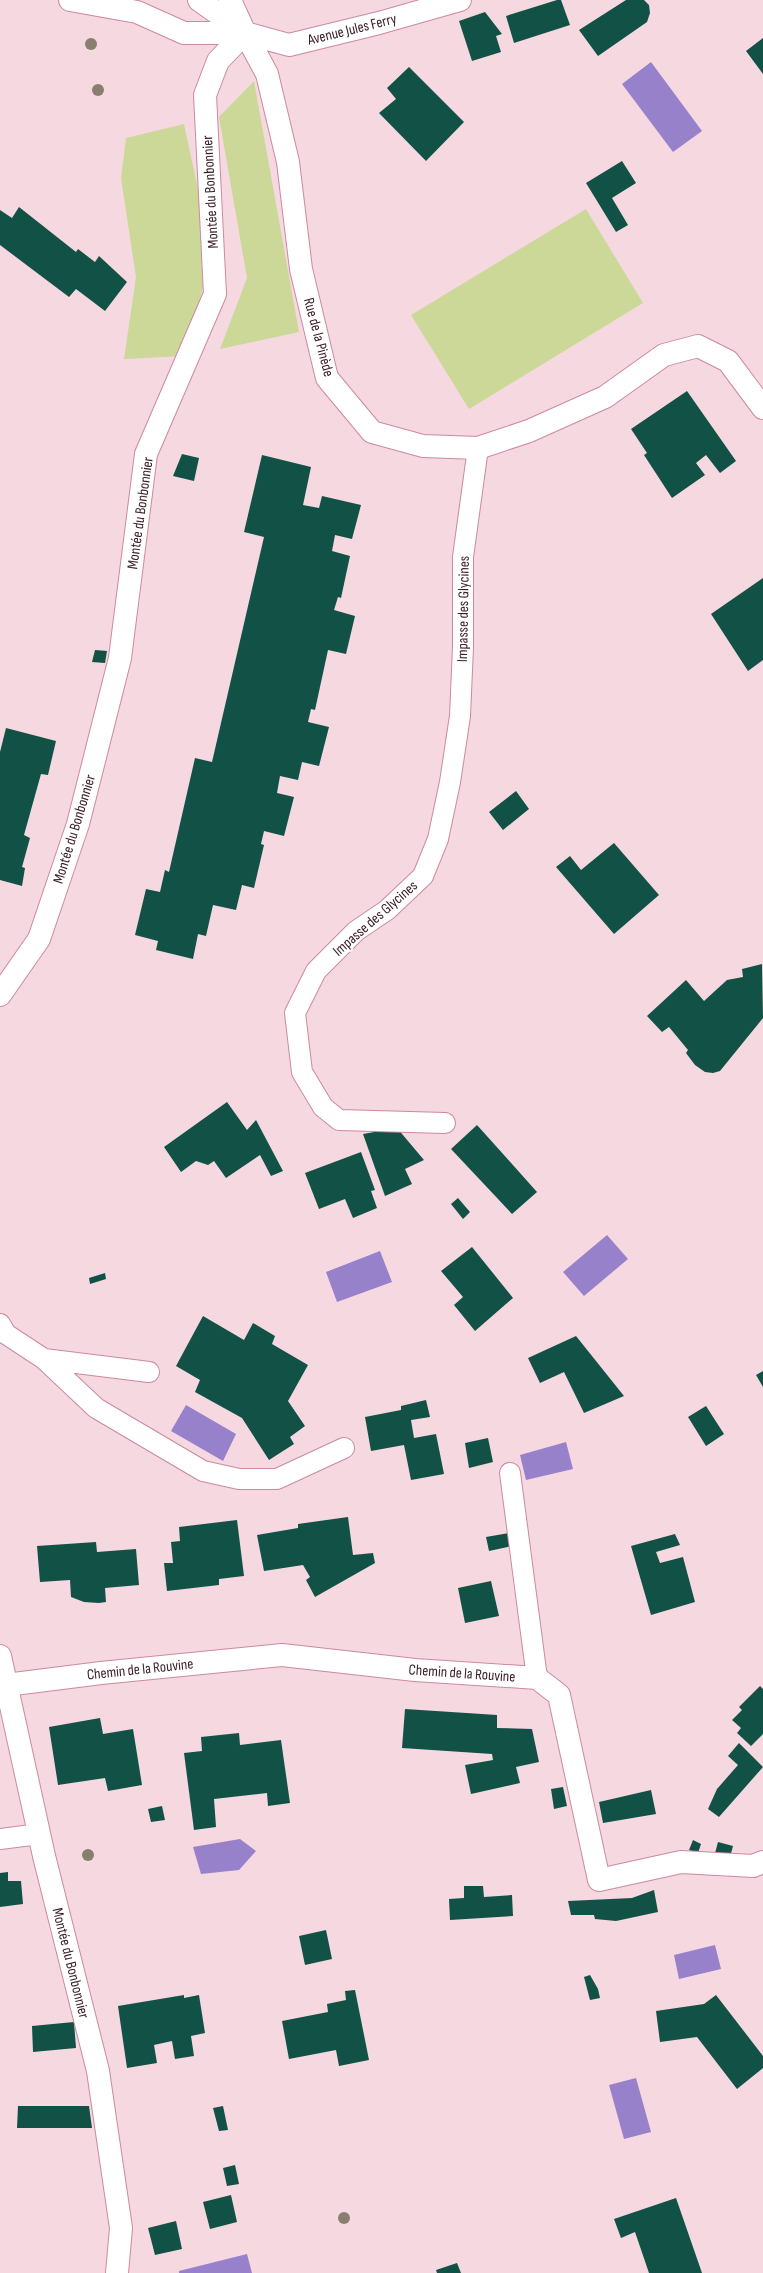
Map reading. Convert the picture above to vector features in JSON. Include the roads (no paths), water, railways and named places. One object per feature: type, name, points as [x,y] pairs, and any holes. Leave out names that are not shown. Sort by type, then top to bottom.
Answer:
[{"type":"street","points":[[70,0],[137,12],[184,33],[245,33]]},
{"type":"street","points":[[199,0],[245,33]]},
{"type":"street","name":"Rue de la Pinède","points":[[230,0],[245,33],[267,74],[288,162],[301,269],[327,378],[372,432],[423,446],[478,448],[529,431],[605,397],[664,355],[698,346],[728,361],[763,408]]},
{"type":"street","name":"Avenue Jules Ferry","points":[[245,33],[289,45],[379,23],[460,0]]},
{"type":"street","name":"Montée du Bonbonnier","points":[[0,995],[39,939],[78,824],[120,658],[146,454],[215,294],[205,94],[218,61],[245,33]]},
{"type":"street","name":"Chemin de la Rouvine","points":[[6,1685],[101,1672],[282,1654],[415,1670],[537,1678],[559,1695],[599,1880],[681,1862],[753,1866],[763,1862]]},
{"type":"street","name":"Montée du Bonbonnier","points":[[0,1656],[39,1834],[98,2071],[121,2228],[117,2273]]},
{"type":"lane","name":"Impasse des Glycines","points":[[445,1123],[339,1120],[323,1107],[302,1072],[295,1013],[316,971],[356,931],[387,910],[423,876],[438,839],[450,782],[460,716],[463,646],[463,557],[478,448]]},
{"type":"lane","points":[[0,1324],[6,1334],[44,1359],[96,1408],[203,1471],[239,1479],[277,1479],[344,1448]]},
{"type":"lane","points":[[44,1359],[149,1372]]},
{"type":"lane","points":[[510,1473],[537,1678]]},
{"type":"lane","points":[[0,1839],[39,1834]]}]
